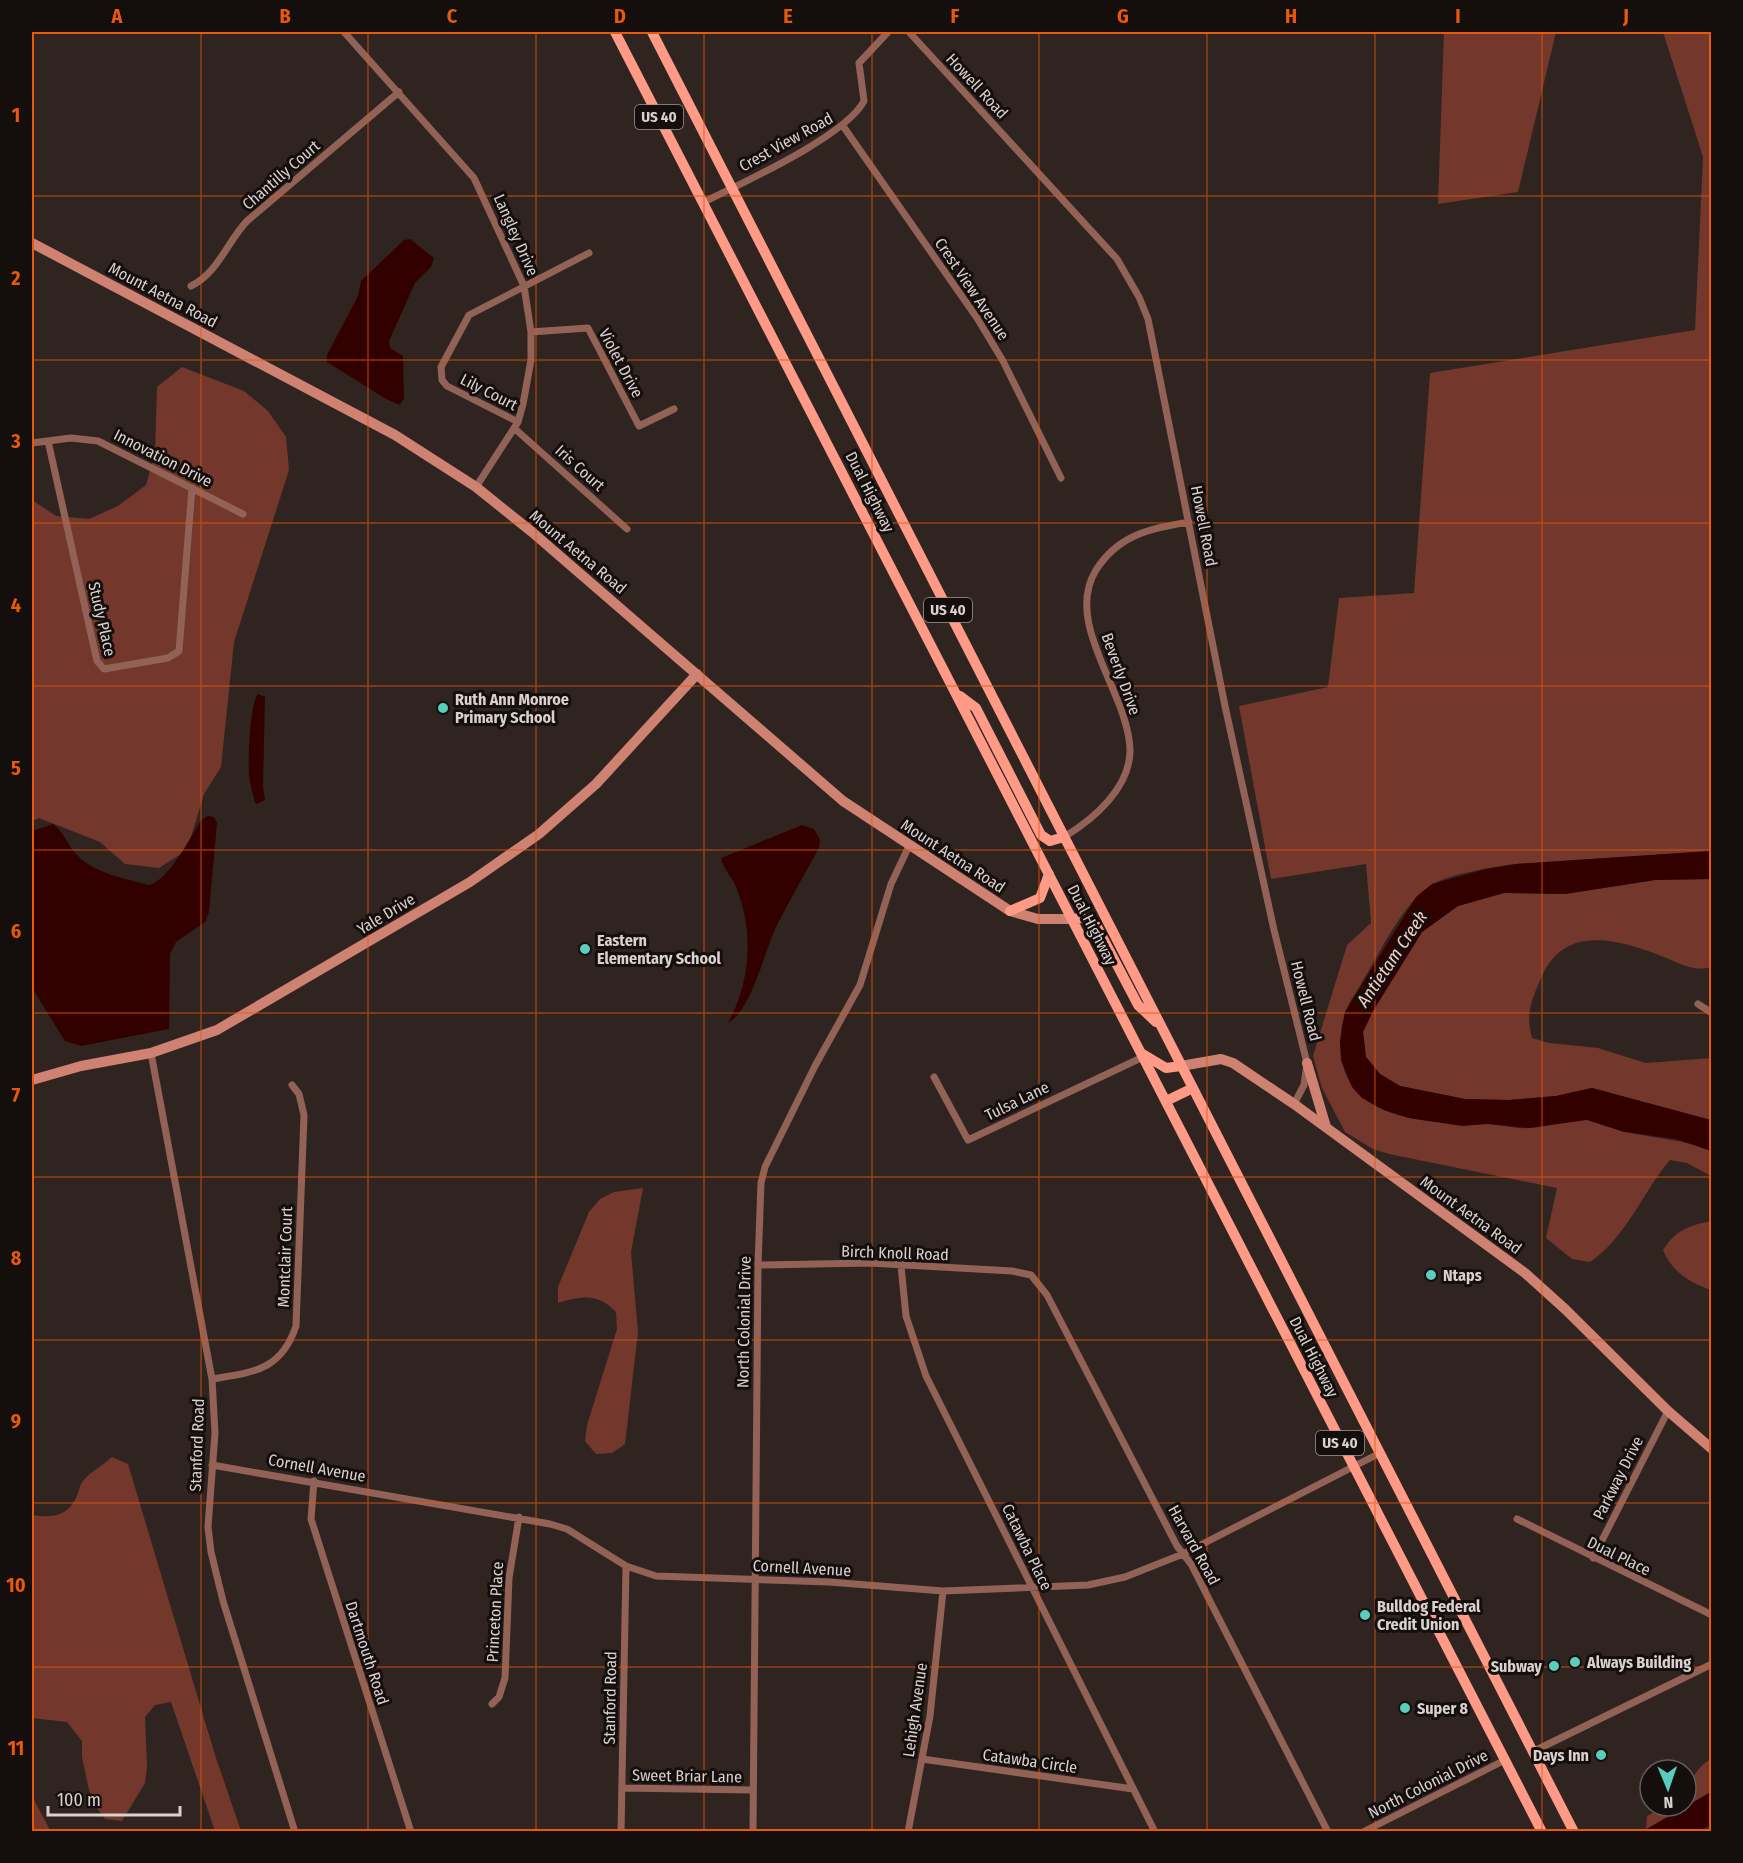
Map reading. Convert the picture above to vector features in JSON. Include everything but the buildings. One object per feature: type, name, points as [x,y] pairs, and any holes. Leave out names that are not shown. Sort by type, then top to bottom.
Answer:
[{"type":"main road","name":"Dual Highway","points":[[615,32],[1542,1832]]},
{"type":"main road","name":"Dual Highway","points":[[652,32],[1574,1832]]},
{"type":"main road","points":[[956,692],[976,708],[1041,835],[1050,841],[1064,837]]},
{"type":"main road","points":[[1010,911],[1040,898],[1049,874]]},
{"type":"main road","points":[[1072,919],[1082,918],[1095,923],[1138,1005],[1164,1031]]},
{"type":"main road","points":[[1142,1055],[1166,1068],[1181,1066]]},
{"type":"main road","points":[[1166,1101],[1193,1088]]},
{"type":"street","name":"Langley Drive","points":[[344,32],[474,178],[524,286],[531,332],[528,382],[516,425],[476,487]]},
{"type":"street","name":"Crest View Road","points":[[704,202],[843,126],[864,101],[858,68],[860,59],[888,32]]},
{"type":"street","name":"Howell Road","points":[[909,32],[1094,232],[1130,279],[1139,297],[1154,341],[1250,821],[1307,1063],[1304,1085],[1294,1104]]},
{"type":"street","name":"Chantilly Court","points":[[191,286],[209,275],[235,234],[248,221],[399,92]]},
{"type":"street","name":"Crest View Avenue","points":[[843,126],[977,318],[1003,361],[1061,478]]},
{"type":"street","name":"Mount Aetna Road","points":[[32,243],[394,435],[476,487],[532,531],[809,773],[909,846],[1010,911],[1038,919],[1072,919]]},
{"type":"street","points":[[524,286],[589,254]]},
{"type":"street","name":"Lily Court","points":[[516,425],[447,386],[440,374],[469,315],[524,286]]},
{"type":"street","name":"Violet Drive","points":[[531,332],[588,328],[639,426],[674,409]]},
{"type":"street","name":"Iris Court","points":[[516,425],[627,529]]},
{"type":"street","name":"Innovation Drive","points":[[32,443],[78,438],[98,441],[243,514]]},
{"type":"street","name":"Study Place","points":[[48,441],[97,663],[105,669],[167,659],[179,651],[192,488]]},
{"type":"street","name":"Beverly Drive","points":[[1064,837],[1085,824],[1114,792],[1123,777],[1130,750],[1121,708],[1088,620],[1089,587],[1094,574],[1113,549],[1129,537],[1148,530],[1189,522]]},
{"type":"street","name":"Yale Drive","points":[[32,1080],[72,1068],[151,1053],[187,1042],[244,1015],[470,882],[508,856],[596,784],[697,674]]},
{"type":"street","name":"North Colonial Drive","points":[[753,1832],[758,1265],[761,1183],[765,1167],[815,1066],[860,985],[891,884],[909,846]]},
{"type":"street","points":[[1698,1004],[1712,1013]]},
{"type":"street","name":"Stanford Road","points":[[151,1053],[212,1379],[215,1433],[208,1527],[216,1576],[295,1832]]},
{"type":"street","name":"Tulsa Lane","points":[[934,1077],[968,1140],[1142,1055]]},
{"type":"street","name":"Mount Aetna Road","points":[[1181,1066],[1221,1059],[1233,1063],[1326,1127],[1525,1273],[1565,1309],[1668,1411],[1712,1449]]},
{"type":"street","points":[[1307,1063],[1326,1127]]},
{"type":"street","name":"Montclair Court","points":[[212,1379],[263,1368],[286,1349],[296,1326],[304,1115],[299,1094],[292,1084]]},
{"type":"street","name":"Birch Knoll Road","points":[[758,1265],[901,1266],[1012,1270],[1031,1275]]},
{"type":"street","name":"Catawba Place","points":[[901,1266],[906,1316],[926,1376],[1155,1832]]},
{"type":"street","name":"Harvard Road","points":[[1031,1275],[1047,1295],[1328,1832]]},
{"type":"street","name":"Parkway Drive","points":[[1593,1558],[1668,1411]]},
{"type":"street","name":"Cornell Avenue","points":[[212,1465],[519,1517],[567,1529],[626,1566],[664,1577],[756,1579],[943,1591],[1032,1588],[1109,1582],[1183,1554],[1380,1453]]},
{"type":"street","name":"Dartmouth Road","points":[[314,1481],[311,1519],[411,1832]]},
{"type":"street","name":"Princeton Place","points":[[492,1704],[499,1697],[505,1678],[509,1578],[519,1517]]},
{"type":"street","name":"Dual Place","points":[[1516,1519],[1712,1615]]},
{"type":"street","name":"Stanford Road","points":[[621,1832],[626,1566]]},
{"type":"street","name":"Lehigh Avenue","points":[[908,1832],[930,1716],[943,1591]]},
{"type":"street","points":[[1533,1752],[1712,1664]]},
{"type":"street","name":"Catawba Circle","points":[[922,1759],[1133,1789]]},
{"type":"street","name":"North Colonial Drive","points":[[1363,1832],[1505,1760]]},
{"type":"street","name":"Sweet Briar Lane","points":[[622,1788],[752,1790]]},
{"type":"shaded area","points":[[1444,32],[1556,32],[1518,192],[1438,204]]},
{"type":"shaded area","points":[[1663,32],[1711,32],[1711,851],[1516,864],[1471,872],[1430,886],[1408,908],[1387,938],[1348,1006],[1340,1039],[1347,1076],[1359,1094],[1376,1106],[1397,1115],[1421,1120],[1525,1128],[1581,1119],[1711,1151],[1711,1176],[1687,1163],[1670,1160],[1614,1241],[1590,1262],[1572,1259],[1546,1238],[1557,1188],[1389,1154],[1373,1149],[1345,1132],[1322,1088],[1313,1056],[1347,945],[1371,923],[1366,864],[1271,879],[1239,706],[1328,687],[1339,598],[1414,593],[1430,373],[1695,330],[1703,157]]},
{"type":"shaded area","points":[[182,367],[244,391],[268,411],[286,437],[289,470],[234,642],[221,767],[204,794],[187,850],[159,868],[125,864],[100,842],[39,818],[32,821],[32,500],[56,516],[89,519],[118,506],[146,485],[155,454],[157,387]]},
{"type":"shaded area","points":[[1711,879],[1711,967],[1685,966],[1626,944],[1593,940],[1578,943],[1564,949],[1552,960],[1535,992],[1529,1021],[1532,1038],[1549,1043],[1598,1048],[1646,1063],[1711,1058],[1711,1120],[1592,1088],[1556,1096],[1509,1100],[1465,1099],[1400,1086],[1380,1074],[1366,1057],[1363,1032],[1373,1011],[1422,932],[1458,906],[1504,893],[1565,894],[1655,880]]},
{"type":"shaded area","points":[[643,1188],[631,1252],[638,1332],[625,1444],[612,1453],[596,1454],[585,1441],[587,1425],[617,1329],[616,1312],[596,1299],[582,1298],[558,1303],[558,1287],[589,1212],[600,1199],[614,1192]]},
{"type":"shaded area","points":[[1712,1221],[1711,1290],[1696,1284],[1676,1270],[1663,1250],[1683,1230]]},
{"type":"shaded area","points":[[112,1457],[128,1464],[215,1755],[241,1831],[215,1831],[171,1702],[155,1705],[145,1717],[147,1767],[145,1783],[122,1821],[105,1819],[95,1805],[89,1790],[82,1757],[82,1741],[67,1722],[32,1718],[32,1515],[51,1516],[63,1513],[76,1498],[83,1481]]},
{"type":"shaded area","points":[[1711,1759],[1711,1792],[1698,1800],[1698,1770]]},
{"type":"shaded area","points":[[32,1796],[49,1828],[48,1831],[32,1831]]},
{"type":"shaded area","points":[[1647,1818],[1667,1818],[1646,1830]]},
{"type":"water","points":[[410,239],[434,258],[431,267],[415,283],[389,341],[390,348],[403,356],[404,398],[400,405],[386,399],[327,362],[327,355],[358,296],[361,281],[404,240]]},
{"type":"water","points":[[258,694],[265,697],[263,786],[265,800],[257,804],[249,778],[249,758],[251,719]]},
{"type":"water","points":[[208,816],[214,817],[217,823],[209,912],[205,922],[176,942],[170,954],[169,1029],[81,1046],[65,1041],[32,988],[32,831],[53,824],[84,861],[101,871],[149,885],[157,882],[171,867],[201,820]]},
{"type":"water","points":[[802,825],[814,829],[820,840],[819,848],[777,925],[751,993],[737,1016],[728,1023],[736,1007],[745,973],[747,938],[742,904],[721,858]]},
{"type":"water","name":"Antietam Creek","points":[[1711,851],[1711,879],[1655,880],[1565,894],[1504,893],[1458,906],[1422,932],[1373,1011],[1363,1032],[1366,1057],[1380,1074],[1400,1086],[1465,1099],[1509,1100],[1556,1096],[1592,1088],[1711,1120],[1711,1151],[1676,1139],[1624,1132],[1587,1120],[1529,1128],[1487,1124],[1462,1126],[1409,1118],[1384,1110],[1362,1098],[1352,1087],[1341,1060],[1340,1041],[1345,1012],[1416,897],[1432,884],[1486,869],[1516,864]]},
{"type":"water","points":[[1711,1792],[1711,1824],[1700,1831],[1643,1831],[1666,1818],[1698,1818],[1698,1799]]},
{"type":"place","name":"Ruth Ann Monroe Primary School","points":[[443,708]]},
{"type":"place","name":"Eastern Elementary School","points":[[585,949]]},
{"type":"place","name":"Ntaps","points":[[1431,1275]]},
{"type":"place","name":"Bulldog Federal Credit Union","points":[[1365,1615]]},
{"type":"place","name":"Always Building","points":[[1575,1662]]},
{"type":"place","name":"Subway","points":[[1554,1666]]},
{"type":"place","name":"Super 8","points":[[1405,1708]]},
{"type":"place","name":"Days Inn","points":[[1601,1755]]}]
